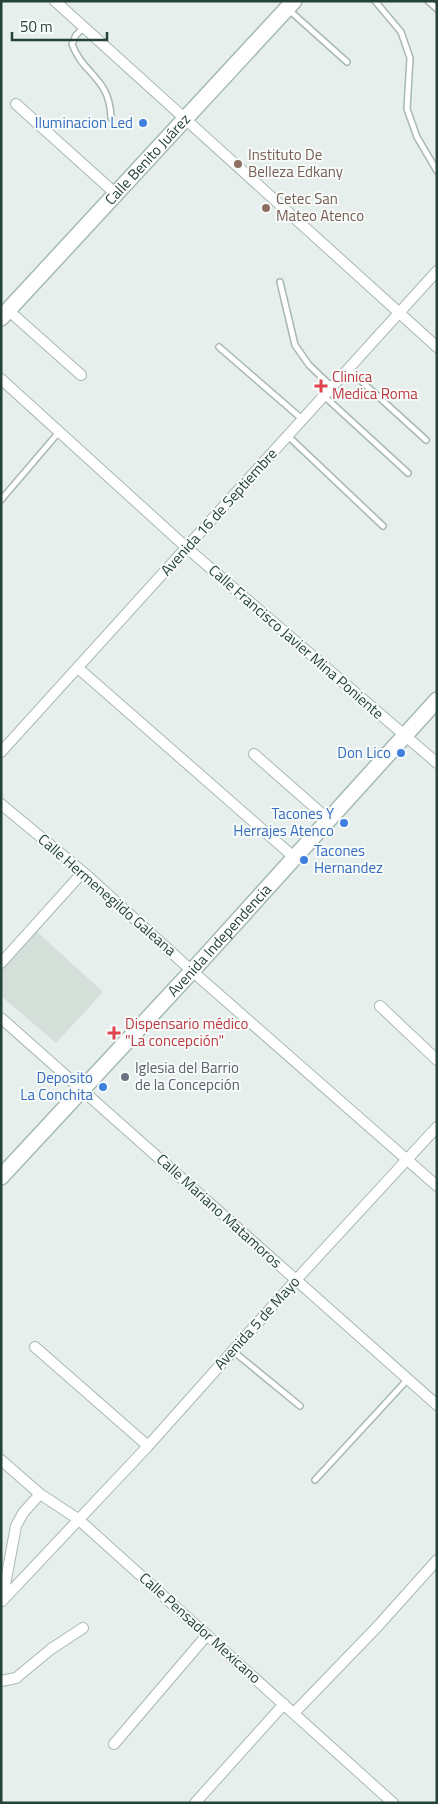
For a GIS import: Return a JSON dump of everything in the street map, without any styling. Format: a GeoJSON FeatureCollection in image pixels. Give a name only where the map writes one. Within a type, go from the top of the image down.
{"type":"FeatureCollection","features":[{"type":"Feature","properties":{"kind":"main road","name":"Calle Benito Juárez"},"geometry":{"type":"LineString","coordinates":[[5,314],[291,5]]}},
{"type":"Feature","properties":{"kind":"main road","name":"Avenida Independencia"},"geometry":{"type":"LineString","coordinates":[[1,1177],[192,971],[437,700]]}},
{"type":"Feature","properties":{"kind":"street"},"geometry":{"type":"LineString","coordinates":[[55,1],[184,120],[437,347]]}},
{"type":"Feature","properties":{"kind":"street"},"geometry":{"type":"LineString","coordinates":[[16,104],[116,194]]}},
{"type":"Feature","properties":{"kind":"street","name":"Avenida 16 de Septiembre"},"geometry":{"type":"LineString","coordinates":[[1,752],[437,271]]}},
{"type":"Feature","properties":{"kind":"street"},"geometry":{"type":"LineString","coordinates":[[5,314],[81,375]]}},
{"type":"Feature","properties":{"kind":"street","name":"Calle Francisco Javier Mina Poniente"},"geometry":{"type":"LineString","coordinates":[[1,379],[187,548],[437,763]]}},
{"type":"Feature","properties":{"kind":"street"},"geometry":{"type":"LineString","coordinates":[[78,668],[295,858]]}},
{"type":"Feature","properties":{"kind":"street"},"geometry":{"type":"LineString","coordinates":[[254,754],[329,820]]}},
{"type":"Feature","properties":{"kind":"street","name":"Calle Hermenegildo Galeana"},"geometry":{"type":"LineString","coordinates":[[1,804],[83,872],[192,971],[437,1186]]}},
{"type":"Feature","properties":{"kind":"street"},"geometry":{"type":"LineString","coordinates":[[1,962],[83,872]]}},
{"type":"Feature","properties":{"kind":"street"},"geometry":{"type":"LineString","coordinates":[[380,1006],[437,1060]]}},
{"type":"Feature","properties":{"kind":"street","name":"Calle Mariano Matamoros"},"geometry":{"type":"LineString","coordinates":[[1,1018],[437,1405]]}},
{"type":"Feature","properties":{"kind":"street","name":"Avenida 5 de Mayo"},"geometry":{"type":"LineString","coordinates":[[2,1602],[148,1446],[296,1280],[437,1127]]}},
{"type":"Feature","properties":{"kind":"street"},"geometry":{"type":"LineString","coordinates":[[35,1347],[148,1446]]}},
{"type":"Feature","properties":{"kind":"street","name":"Calle Pensador Mexicano"},"geometry":{"type":"LineString","coordinates":[[1,1460],[40,1494],[78,1519],[389,1801]]}},
{"type":"Feature","properties":{"kind":"street"},"geometry":{"type":"LineString","coordinates":[[2,1602],[16,1526],[22,1513],[40,1494]]}},
{"type":"Feature","properties":{"kind":"street"},"geometry":{"type":"LineString","coordinates":[[294,1713],[378,1626],[437,1560]]}},
{"type":"Feature","properties":{"kind":"street"},"geometry":{"type":"LineString","coordinates":[[1,1681],[16,1678],[51,1649],[83,1628]]}},
{"type":"Feature","properties":{"kind":"street"},"geometry":{"type":"LineString","coordinates":[[114,1744],[207,1635]]}},
{"type":"Feature","properties":{"kind":"street"},"geometry":{"type":"LineString","coordinates":[[195,1803],[284,1704]]}},
{"type":"Feature","properties":{"kind":"lane"},"geometry":{"type":"LineString","coordinates":[[375,1],[401,32],[410,58],[407,108],[418,137],[437,171]]}},
{"type":"Feature","properties":{"kind":"lane"},"geometry":{"type":"LineString","coordinates":[[428,1],[437,9]]}},
{"type":"Feature","properties":{"kind":"lane"},"geometry":{"type":"LineString","coordinates":[[291,5],[347,62]]}},
{"type":"Feature","properties":{"kind":"lane"},"geometry":{"type":"LineString","coordinates":[[84,27],[76,35],[72,44],[80,58],[107,92],[111,118]]}},
{"type":"Feature","properties":{"kind":"lane"},"geometry":{"type":"LineString","coordinates":[[280,282],[295,346],[309,365],[332,387]]}},
{"type":"Feature","properties":{"kind":"lane"},"geometry":{"type":"LineString","coordinates":[[219,347],[302,420]]}},
{"type":"Feature","properties":{"kind":"lane"},"geometry":{"type":"LineString","coordinates":[[348,369],[426,440]]}},
{"type":"Feature","properties":{"kind":"lane"},"geometry":{"type":"LineString","coordinates":[[324,396],[408,473]]}},
{"type":"Feature","properties":{"kind":"lane"},"geometry":{"type":"LineString","coordinates":[[1,500],[59,432]]}},
{"type":"Feature","properties":{"kind":"lane"},"geometry":{"type":"LineString","coordinates":[[288,436],[383,526]]}},
{"type":"Feature","properties":{"kind":"lane"},"geometry":{"type":"LineString","coordinates":[[233,1350],[300,1406]]}},
{"type":"Feature","properties":{"kind":"lane"},"geometry":{"type":"LineString","coordinates":[[315,1480],[408,1379]]}},
{"type":"Feature","properties":{"kind":"shaded area"},"geometry":{"type":"Polygon","coordinates":[[[34,929],[103,992],[56,1043],[1,996],[1,965],[34,929]]]}},
{"type":"Feature","properties":{"kind":"place","name":"Iluminacion Led"},"geometry":{"type":"Point","coordinates":[143,123]}},
{"type":"Feature","properties":{"kind":"place","name":"Instituto De Belleza Edkany"},"geometry":{"type":"Point","coordinates":[238,164]}},
{"type":"Feature","properties":{"kind":"place","name":"Cetec San Mateo Atenco"},"geometry":{"type":"Point","coordinates":[266,208]}},
{"type":"Feature","properties":{"kind":"place","name":"Clinica Medica Roma"},"geometry":{"type":"Point","coordinates":[321,386]}},
{"type":"Feature","properties":{"kind":"place","name":"Don Lico"},"geometry":{"type":"Point","coordinates":[401,753]}},
{"type":"Feature","properties":{"kind":"place","name":"Tacones Y Herrajes Atenco"},"geometry":{"type":"Point","coordinates":[344,823]}},
{"type":"Feature","properties":{"kind":"place","name":"Tacones Hernandez"},"geometry":{"type":"Point","coordinates":[304,860]}},
{"type":"Feature","properties":{"kind":"place","name":"Dispensario médico \"La concepción\""},"geometry":{"type":"Point","coordinates":[114,1033]}},
{"type":"Feature","properties":{"kind":"place","name":"Iglesia del Barrio de la Concepción"},"geometry":{"type":"Point","coordinates":[125,1077]}},
{"type":"Feature","properties":{"kind":"place","name":"Deposito La Conchita"},"geometry":{"type":"Point","coordinates":[103,1087]}}]}
